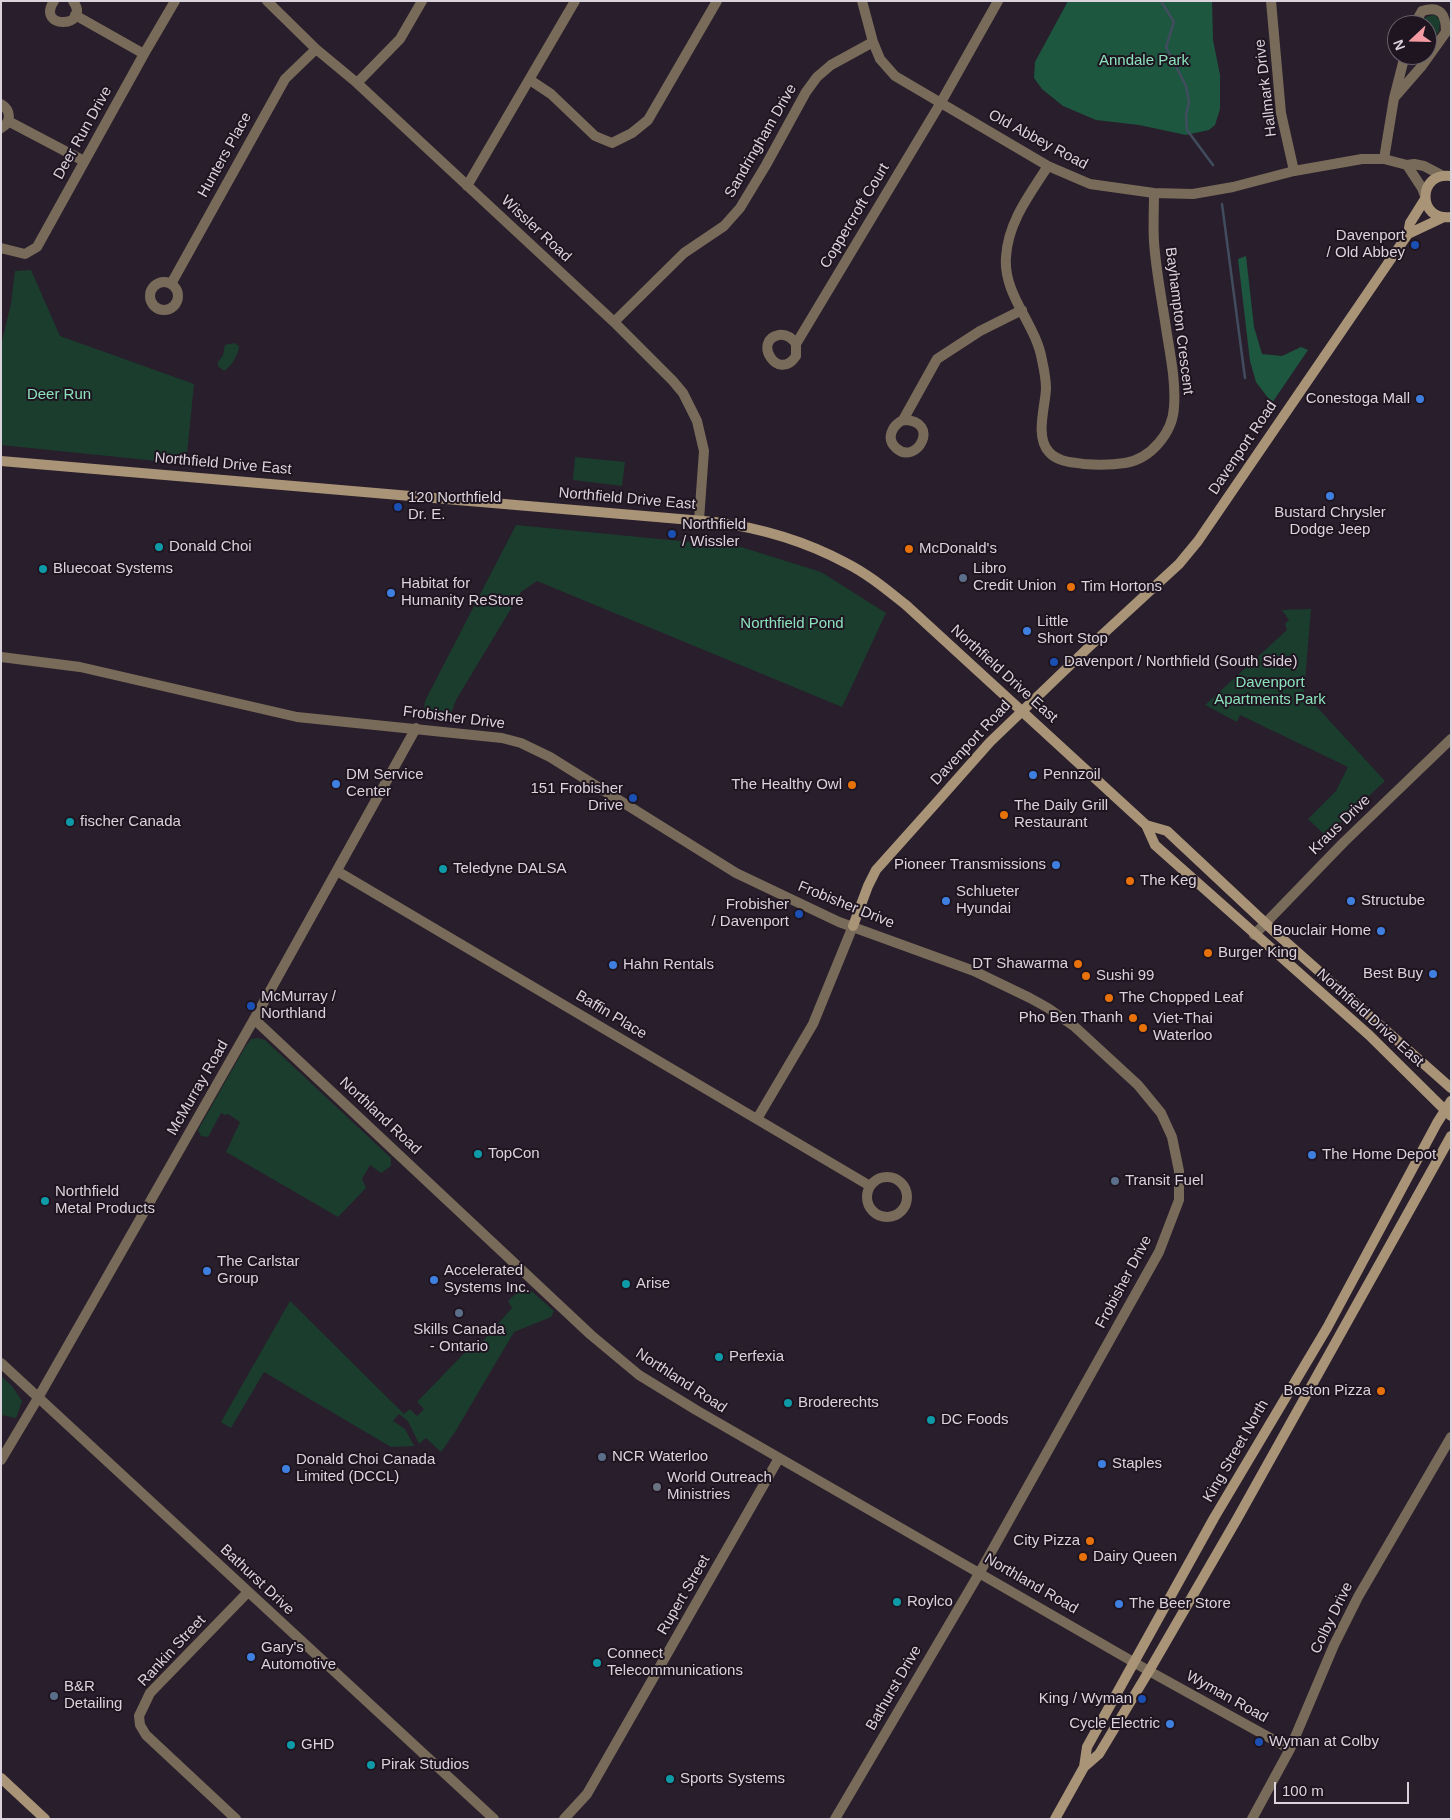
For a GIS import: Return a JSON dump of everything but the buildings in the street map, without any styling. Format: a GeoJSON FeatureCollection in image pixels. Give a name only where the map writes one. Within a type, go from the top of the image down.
{"type":"FeatureCollection","features":[{"type":"Feature","properties":{"kind":"main road","name":"Davenport Road"},"geometry":{"type":"LineString","coordinates":[[853,926],[868,886],[882,862],[990,742],[1180,564],[1198,542],[1408,234],[1410,223],[1425,197],[1430,183],[1448,175]]}},
{"type":"Feature","properties":{"kind":"main road"},"geometry":{"type":"LineString","coordinates":[[1425,197],[1426,204],[1433,213],[1447,217]]}},
{"type":"Feature","properties":{"kind":"main road"},"geometry":{"type":"LineString","coordinates":[[1408,234],[1447,217]]}},
{"type":"Feature","properties":{"kind":"main road","name":"Northfield Drive East"},"geometry":{"type":"LineString","coordinates":[[1,461],[699,520],[742,526],[803,543],[847,563],[906,604],[1021,712],[1146,825],[1155,845],[1254,935],[1369,1035],[1449,1109]]}},
{"type":"Feature","properties":{"kind":"main road","name":"Northfield Drive East"},"geometry":{"type":"LineString","coordinates":[[1146,825],[1167,831],[1265,923],[1451,1088]]}},
{"type":"Feature","properties":{"kind":"main road","name":"King Street North"},"geometry":{"type":"LineString","coordinates":[[1084,1767],[1087,1747],[1134,1662],[1214,1518],[1332,1320],[1437,1123],[1449,1109]]}},
{"type":"Feature","properties":{"kind":"main road","name":"King Street North"},"geometry":{"type":"LineString","coordinates":[[1055,1819],[1084,1767],[1099,1754],[1149,1671],[1237,1519],[1451,1136]]}},
{"type":"Feature","properties":{"kind":"main road"},"geometry":{"type":"LineString","coordinates":[[1,1778],[45,1819]]}},
{"type":"Feature","properties":{"kind":"street"},"geometry":{"type":"LineString","coordinates":[[54,1],[50,10],[53,18],[61,23],[70,22],[75,15],[76,6],[73,1]]}},
{"type":"Feature","properties":{"kind":"street","name":"Deer Run Drive"},"geometry":{"type":"LineString","coordinates":[[1,248],[25,254],[37,247],[175,1]]}},
{"type":"Feature","properties":{"kind":"street","name":"Wissler Road"},"geometry":{"type":"LineString","coordinates":[[267,1],[316,49],[357,83],[614,322],[673,381],[691,406],[697,421],[704,451],[699,520]]}},
{"type":"Feature","properties":{"kind":"street"},"geometry":{"type":"LineString","coordinates":[[357,83],[400,38],[422,1]]}},
{"type":"Feature","properties":{"kind":"street"},"geometry":{"type":"LineString","coordinates":[[467,186],[575,1]]}},
{"type":"Feature","properties":{"kind":"street"},"geometry":{"type":"LineString","coordinates":[[530,80],[551,94],[595,136],[612,143],[648,120],[717,1]]}},
{"type":"Feature","properties":{"kind":"street","name":"Old Abbey Road"},"geometry":{"type":"LineString","coordinates":[[862,1],[873,42],[880,59],[895,76],[1048,166],[1090,184],[1154,193],[1193,194],[1294,171],[1362,159],[1384,159],[1407,165],[1414,164],[1448,175]]}},
{"type":"Feature","properties":{"kind":"street","name":"Coppercroft Court"},"geometry":{"type":"LineString","coordinates":[[796,344],[940,104],[998,1]]}},
{"type":"Feature","properties":{"kind":"street","name":"Hallmark Drive"},"geometry":{"type":"LineString","coordinates":[[1271,1],[1282,113],[1294,171]]}},
{"type":"Feature","properties":{"kind":"street"},"geometry":{"type":"LineString","coordinates":[[1420,15],[1422,11],[1431,8],[1439,10],[1444,17],[1446,32],[1437,45]]}},
{"type":"Feature","properties":{"kind":"street"},"geometry":{"type":"LineString","coordinates":[[75,15],[144,54]]}},
{"type":"Feature","properties":{"kind":"street","name":"Sandringham Drive"},"geometry":{"type":"LineString","coordinates":[[614,322],[684,253],[724,226],[740,208],[806,92],[817,77],[831,65],[873,42]]}},
{"type":"Feature","properties":{"kind":"street","name":"Hunters Place"},"geometry":{"type":"LineString","coordinates":[[171,284],[284,80],[316,49]]}},
{"type":"Feature","properties":{"kind":"street"},"geometry":{"type":"LineString","coordinates":[[1384,159],[1394,98],[1402,65]]}},
{"type":"Feature","properties":{"kind":"street"},"geometry":{"type":"LineString","coordinates":[[1394,98],[1422,65]]}},
{"type":"Feature","properties":{"kind":"street"},"geometry":{"type":"LineString","coordinates":[[1,104],[9,112],[5,124],[84,162]]}},
{"type":"Feature","properties":{"kind":"street"},"geometry":{"type":"LineString","coordinates":[[1407,165],[1419,182],[1425,197]]}},
{"type":"Feature","properties":{"kind":"street","name":"Bayhampton Crescent"},"geometry":{"type":"LineString","coordinates":[[1048,166],[1016,218],[1008,239],[1005,259],[1009,282],[1036,338],[1042,357],[1046,387],[1042,429],[1043,441],[1048,451],[1056,459],[1067,462],[1091,464],[1127,463],[1147,454],[1164,438],[1170,424],[1174,408],[1173,377],[1154,242],[1154,193]]}},
{"type":"Feature","properties":{"kind":"street"},"geometry":{"type":"LineString","coordinates":[[903,420],[937,359],[980,331],[1022,310]]}},
{"type":"Feature","properties":{"kind":"street","name":"Frobisher Drive"},"geometry":{"type":"LineString","coordinates":[[1,657],[80,666],[297,717],[416,728],[502,738],[521,743],[550,757],[736,873],[839,922],[974,971],[1036,1001],[1075,1027],[1138,1085],[1161,1113],[1172,1137],[1179,1171],[1179,1200],[1159,1252],[980,1572]]}},
{"type":"Feature","properties":{"kind":"street","name":"McMurray Road"},"geometry":{"type":"LineString","coordinates":[[1,1460],[254,1019],[416,728]]}},
{"type":"Feature","properties":{"kind":"street","name":"Kraus Drive"},"geometry":{"type":"LineString","coordinates":[[1254,935],[1357,828],[1451,739]]}},
{"type":"Feature","properties":{"kind":"street","name":"Baffin Place"},"geometry":{"type":"LineString","coordinates":[[337,871],[870,1186]]}},
{"type":"Feature","properties":{"kind":"street","name":"Davenport Road"},"geometry":{"type":"LineString","coordinates":[[757,1119],[813,1024],[853,926]]}},
{"type":"Feature","properties":{"kind":"street","name":"Northland Road"},"geometry":{"type":"LineString","coordinates":[[254,1019],[591,1335],[639,1375],[779,1458],[1149,1671]]}},
{"type":"Feature","properties":{"kind":"street"},"geometry":{"type":"LineString","coordinates":[[882,1177],[897,1180],[903,1185],[907,1196],[904,1209],[895,1216],[888,1218],[880,1217],[874,1213],[868,1206],[866,1198],[870,1186],[882,1177]]}},
{"type":"Feature","properties":{"kind":"street","name":"Bathurst Drive"},"geometry":{"type":"LineString","coordinates":[[1,1363],[494,1819]]}},
{"type":"Feature","properties":{"kind":"street","name":"Colby Drive"},"geometry":{"type":"LineString","coordinates":[[1252,1819],[1290,1749],[1334,1645],[1358,1597],[1451,1437]]}},
{"type":"Feature","properties":{"kind":"street","name":"Rupert Street"},"geometry":{"type":"LineString","coordinates":[[564,1819],[587,1794],[779,1458]]}},
{"type":"Feature","properties":{"kind":"street","name":"Bathurst Drive"},"geometry":{"type":"LineString","coordinates":[[835,1819],[980,1572]]}},
{"type":"Feature","properties":{"kind":"street","name":"Rankin Street"},"geometry":{"type":"LineString","coordinates":[[236,1819],[146,1735],[140,1725],[139,1716],[150,1693],[248,1592]]}},
{"type":"Feature","properties":{"kind":"street","name":"Wyman Road"},"geometry":{"type":"LineString","coordinates":[[1149,1671],[1290,1749]]}},
{"type":"Feature","properties":{"kind":"green space","name":"Anndale Park"},"geometry":{"type":"Polygon","coordinates":[[[1068,1],[1212,1],[1213,40],[1220,75],[1220,109],[1215,125],[1209,130],[1186,135],[1139,125],[1096,120],[1063,106],[1042,89],[1034,78],[1035,62],[1068,1]]]}},
{"type":"Feature","properties":{"kind":"green space"},"geometry":{"type":"Polygon","coordinates":[[[1437,17],[1440,21],[1437,34],[1437,17]]]}},
{"type":"Feature","properties":{"kind":"green space"},"geometry":{"type":"Polygon","coordinates":[[[1246,256],[1254,327],[1262,354],[1282,356],[1301,347],[1308,350],[1272,403],[1256,382],[1250,361],[1238,259],[1246,256]]]}},
{"type":"Feature","properties":{"kind":"green space","name":"Deer Run"},"geometry":{"type":"Polygon","coordinates":[[[31,270],[60,336],[194,384],[186,464],[1,445],[1,345],[11,304],[15,271],[31,270]]]}},
{"type":"Feature","properties":{"kind":"green space"},"geometry":{"type":"Polygon","coordinates":[[[234,343],[239,346],[238,353],[224,371],[218,366],[218,362],[223,355],[225,345],[234,343]]]}},
{"type":"Feature","properties":{"kind":"green space"},"geometry":{"type":"Polygon","coordinates":[[[575,457],[625,462],[622,486],[573,480],[575,457]]]}},
{"type":"Feature","properties":{"kind":"green space","name":"Northfield Pond"},"geometry":{"type":"Polygon","coordinates":[[[516,525],[741,547],[821,572],[886,613],[842,707],[537,581],[521,592],[456,700],[448,721],[423,718],[425,701],[516,525]]]}},
{"type":"Feature","properties":{"kind":"green space","name":"Davenport Apartments Park"},"geometry":{"type":"Polygon","coordinates":[[[1311,609],[1304,693],[1385,781],[1326,836],[1308,819],[1336,791],[1348,767],[1240,715],[1237,722],[1205,705],[1287,630],[1285,624],[1289,620],[1282,610],[1311,609]]]}},
{"type":"Feature","properties":{"kind":"green space"},"geometry":{"type":"Polygon","coordinates":[[[251,1039],[265,1040],[391,1158],[391,1166],[381,1173],[370,1165],[362,1179],[366,1188],[338,1217],[226,1152],[240,1122],[228,1114],[221,1113],[208,1137],[201,1136],[198,1130],[245,1047],[251,1039]]]}},
{"type":"Feature","properties":{"kind":"green space"},"geometry":{"type":"Polygon","coordinates":[[[522,1288],[528,1288],[554,1311],[551,1317],[514,1332],[455,1432],[441,1452],[426,1438],[419,1444],[408,1421],[399,1414],[393,1421],[405,1429],[414,1446],[391,1447],[264,1372],[231,1428],[221,1422],[290,1301],[404,1414],[410,1409],[417,1416],[424,1409],[417,1402],[477,1340],[483,1341],[512,1308],[508,1301],[522,1288]]]}},
{"type":"Feature","properties":{"kind":"green space"},"geometry":{"type":"Polygon","coordinates":[[[1,1376],[12,1386],[22,1401],[16,1418],[1,1415],[1,1376]]]}},
{"type":"Feature","properties":{"kind":"waterway"},"geometry":{"type":"LineString","coordinates":[[1161,1],[1174,22],[1166,47],[1186,86],[1189,102],[1186,115],[1187,130],[1213,165]]}},
{"type":"Feature","properties":{"kind":"waterway"},"geometry":{"type":"LineString","coordinates":[[1222,204],[1245,378]]}},
{"type":"Feature","properties":{"kind":"place","name":"Davenport / Old Abbey"},"geometry":{"type":"Point","coordinates":[1415,245]}},
{"type":"Feature","properties":{"kind":"place","name":"Conestoga Mall"},"geometry":{"type":"Point","coordinates":[1420,399]}},
{"type":"Feature","properties":{"kind":"place","name":"Bustard Chrysler Dodge Jeep"},"geometry":{"type":"Point","coordinates":[1330,496]}},
{"type":"Feature","properties":{"kind":"place","name":"120 Northfield Dr. E."},"geometry":{"type":"Point","coordinates":[398,507]}},
{"type":"Feature","properties":{"kind":"place","name":"Northfield / Wissler"},"geometry":{"type":"Point","coordinates":[672,534]}},
{"type":"Feature","properties":{"kind":"place","name":"Donald Choi"},"geometry":{"type":"Point","coordinates":[159,547]}},
{"type":"Feature","properties":{"kind":"place","name":"McDonald's"},"geometry":{"type":"Point","coordinates":[909,549]}},
{"type":"Feature","properties":{"kind":"place","name":"Bluecoat Systems"},"geometry":{"type":"Point","coordinates":[43,569]}},
{"type":"Feature","properties":{"kind":"place","name":"Libro Credit Union"},"geometry":{"type":"Point","coordinates":[963,578]}},
{"type":"Feature","properties":{"kind":"place","name":"Tim Hortons"},"geometry":{"type":"Point","coordinates":[1071,587]}},
{"type":"Feature","properties":{"kind":"place","name":"Habitat for Humanity ReStore"},"geometry":{"type":"Point","coordinates":[391,593]}},
{"type":"Feature","properties":{"kind":"place","name":"Little Short Stop"},"geometry":{"type":"Point","coordinates":[1027,631]}},
{"type":"Feature","properties":{"kind":"place","name":"Davenport / Northfield (South Side)"},"geometry":{"type":"Point","coordinates":[1054,662]}},
{"type":"Feature","properties":{"kind":"place","name":"Pennzoil"},"geometry":{"type":"Point","coordinates":[1033,775]}},
{"type":"Feature","properties":{"kind":"place","name":"DM Service Center"},"geometry":{"type":"Point","coordinates":[336,784]}},
{"type":"Feature","properties":{"kind":"place","name":"The Healthy Owl"},"geometry":{"type":"Point","coordinates":[852,785]}},
{"type":"Feature","properties":{"kind":"place","name":"151 Frobisher Drive"},"geometry":{"type":"Point","coordinates":[633,798]}},
{"type":"Feature","properties":{"kind":"place","name":"The Daily Grill Restaurant"},"geometry":{"type":"Point","coordinates":[1004,815]}},
{"type":"Feature","properties":{"kind":"place","name":"fischer Canada"},"geometry":{"type":"Point","coordinates":[70,822]}},
{"type":"Feature","properties":{"kind":"place","name":"Pioneer Transmissions"},"geometry":{"type":"Point","coordinates":[1056,865]}},
{"type":"Feature","properties":{"kind":"place","name":"Teledyne DALSA"},"geometry":{"type":"Point","coordinates":[443,869]}},
{"type":"Feature","properties":{"kind":"place","name":"The Keg"},"geometry":{"type":"Point","coordinates":[1130,881]}},
{"type":"Feature","properties":{"kind":"place","name":"Schlueter Hyundai"},"geometry":{"type":"Point","coordinates":[946,901]}},
{"type":"Feature","properties":{"kind":"place","name":"Structube"},"geometry":{"type":"Point","coordinates":[1351,901]}},
{"type":"Feature","properties":{"kind":"place","name":"Frobisher / Davenport"},"geometry":{"type":"Point","coordinates":[799,914]}},
{"type":"Feature","properties":{"kind":"place","name":"Bouclair Home"},"geometry":{"type":"Point","coordinates":[1381,931]}},
{"type":"Feature","properties":{"kind":"place","name":"Burger King"},"geometry":{"type":"Point","coordinates":[1208,953]}},
{"type":"Feature","properties":{"kind":"place","name":"DT Shawarma"},"geometry":{"type":"Point","coordinates":[1078,964]}},
{"type":"Feature","properties":{"kind":"place","name":"Hahn Rentals"},"geometry":{"type":"Point","coordinates":[613,965]}},
{"type":"Feature","properties":{"kind":"place","name":"Best Buy"},"geometry":{"type":"Point","coordinates":[1433,974]}},
{"type":"Feature","properties":{"kind":"place","name":"Sushi 99"},"geometry":{"type":"Point","coordinates":[1086,976]}},
{"type":"Feature","properties":{"kind":"place","name":"The Chopped Leaf"},"geometry":{"type":"Point","coordinates":[1109,998]}},
{"type":"Feature","properties":{"kind":"place","name":"McMurray / Northland"},"geometry":{"type":"Point","coordinates":[251,1006]}},
{"type":"Feature","properties":{"kind":"place","name":"Pho Ben Thanh"},"geometry":{"type":"Point","coordinates":[1133,1018]}},
{"type":"Feature","properties":{"kind":"place","name":"Viet-Thai Waterloo"},"geometry":{"type":"Point","coordinates":[1143,1028]}},
{"type":"Feature","properties":{"kind":"place","name":"TopCon"},"geometry":{"type":"Point","coordinates":[478,1154]}},
{"type":"Feature","properties":{"kind":"place","name":"The Home Depot"},"geometry":{"type":"Point","coordinates":[1312,1155]}},
{"type":"Feature","properties":{"kind":"place","name":"Transit Fuel"},"geometry":{"type":"Point","coordinates":[1115,1181]}},
{"type":"Feature","properties":{"kind":"place","name":"Northfield Metal Products"},"geometry":{"type":"Point","coordinates":[45,1201]}},
{"type":"Feature","properties":{"kind":"place","name":"The Carlstar Group"},"geometry":{"type":"Point","coordinates":[207,1271]}},
{"type":"Feature","properties":{"kind":"place","name":"Accelerated Systems Inc."},"geometry":{"type":"Point","coordinates":[434,1280]}},
{"type":"Feature","properties":{"kind":"place","name":"Arise"},"geometry":{"type":"Point","coordinates":[626,1284]}},
{"type":"Feature","properties":{"kind":"place","name":"Skills Canada - Ontario"},"geometry":{"type":"Point","coordinates":[459,1313]}},
{"type":"Feature","properties":{"kind":"place","name":"Perfexia"},"geometry":{"type":"Point","coordinates":[719,1357]}},
{"type":"Feature","properties":{"kind":"place","name":"Boston Pizza"},"geometry":{"type":"Point","coordinates":[1381,1391]}},
{"type":"Feature","properties":{"kind":"place","name":"Broderechts"},"geometry":{"type":"Point","coordinates":[788,1403]}},
{"type":"Feature","properties":{"kind":"place","name":"DC Foods"},"geometry":{"type":"Point","coordinates":[931,1420]}},
{"type":"Feature","properties":{"kind":"place","name":"NCR Waterloo"},"geometry":{"type":"Point","coordinates":[602,1457]}},
{"type":"Feature","properties":{"kind":"place","name":"Staples"},"geometry":{"type":"Point","coordinates":[1102,1464]}},
{"type":"Feature","properties":{"kind":"place","name":"Donald Choi Canada Limited (DCCL)"},"geometry":{"type":"Point","coordinates":[286,1469]}},
{"type":"Feature","properties":{"kind":"place","name":"World Outreach Ministries"},"geometry":{"type":"Point","coordinates":[657,1487]}},
{"type":"Feature","properties":{"kind":"place","name":"City Pizza"},"geometry":{"type":"Point","coordinates":[1090,1541]}},
{"type":"Feature","properties":{"kind":"place","name":"Dairy Queen"},"geometry":{"type":"Point","coordinates":[1083,1557]}},
{"type":"Feature","properties":{"kind":"place","name":"Roylco"},"geometry":{"type":"Point","coordinates":[897,1602]}},
{"type":"Feature","properties":{"kind":"place","name":"The Beer Store"},"geometry":{"type":"Point","coordinates":[1119,1604]}},
{"type":"Feature","properties":{"kind":"place","name":"Gary's Automotive"},"geometry":{"type":"Point","coordinates":[251,1657]}},
{"type":"Feature","properties":{"kind":"place","name":"Connect Telecommunications"},"geometry":{"type":"Point","coordinates":[597,1663]}},
{"type":"Feature","properties":{"kind":"place","name":"B&R Detailing"},"geometry":{"type":"Point","coordinates":[54,1696]}},
{"type":"Feature","properties":{"kind":"place","name":"King / Wyman"},"geometry":{"type":"Point","coordinates":[1142,1699]}},
{"type":"Feature","properties":{"kind":"place","name":"Cycle Electric"},"geometry":{"type":"Point","coordinates":[1170,1724]}},
{"type":"Feature","properties":{"kind":"place","name":"Wyman at Colby"},"geometry":{"type":"Point","coordinates":[1259,1742]}},
{"type":"Feature","properties":{"kind":"place","name":"GHD"},"geometry":{"type":"Point","coordinates":[291,1745]}},
{"type":"Feature","properties":{"kind":"place","name":"Pirak Studios"},"geometry":{"type":"Point","coordinates":[371,1765]}},
{"type":"Feature","properties":{"kind":"place","name":"Sports Systems"},"geometry":{"type":"Point","coordinates":[670,1779]}}]}
